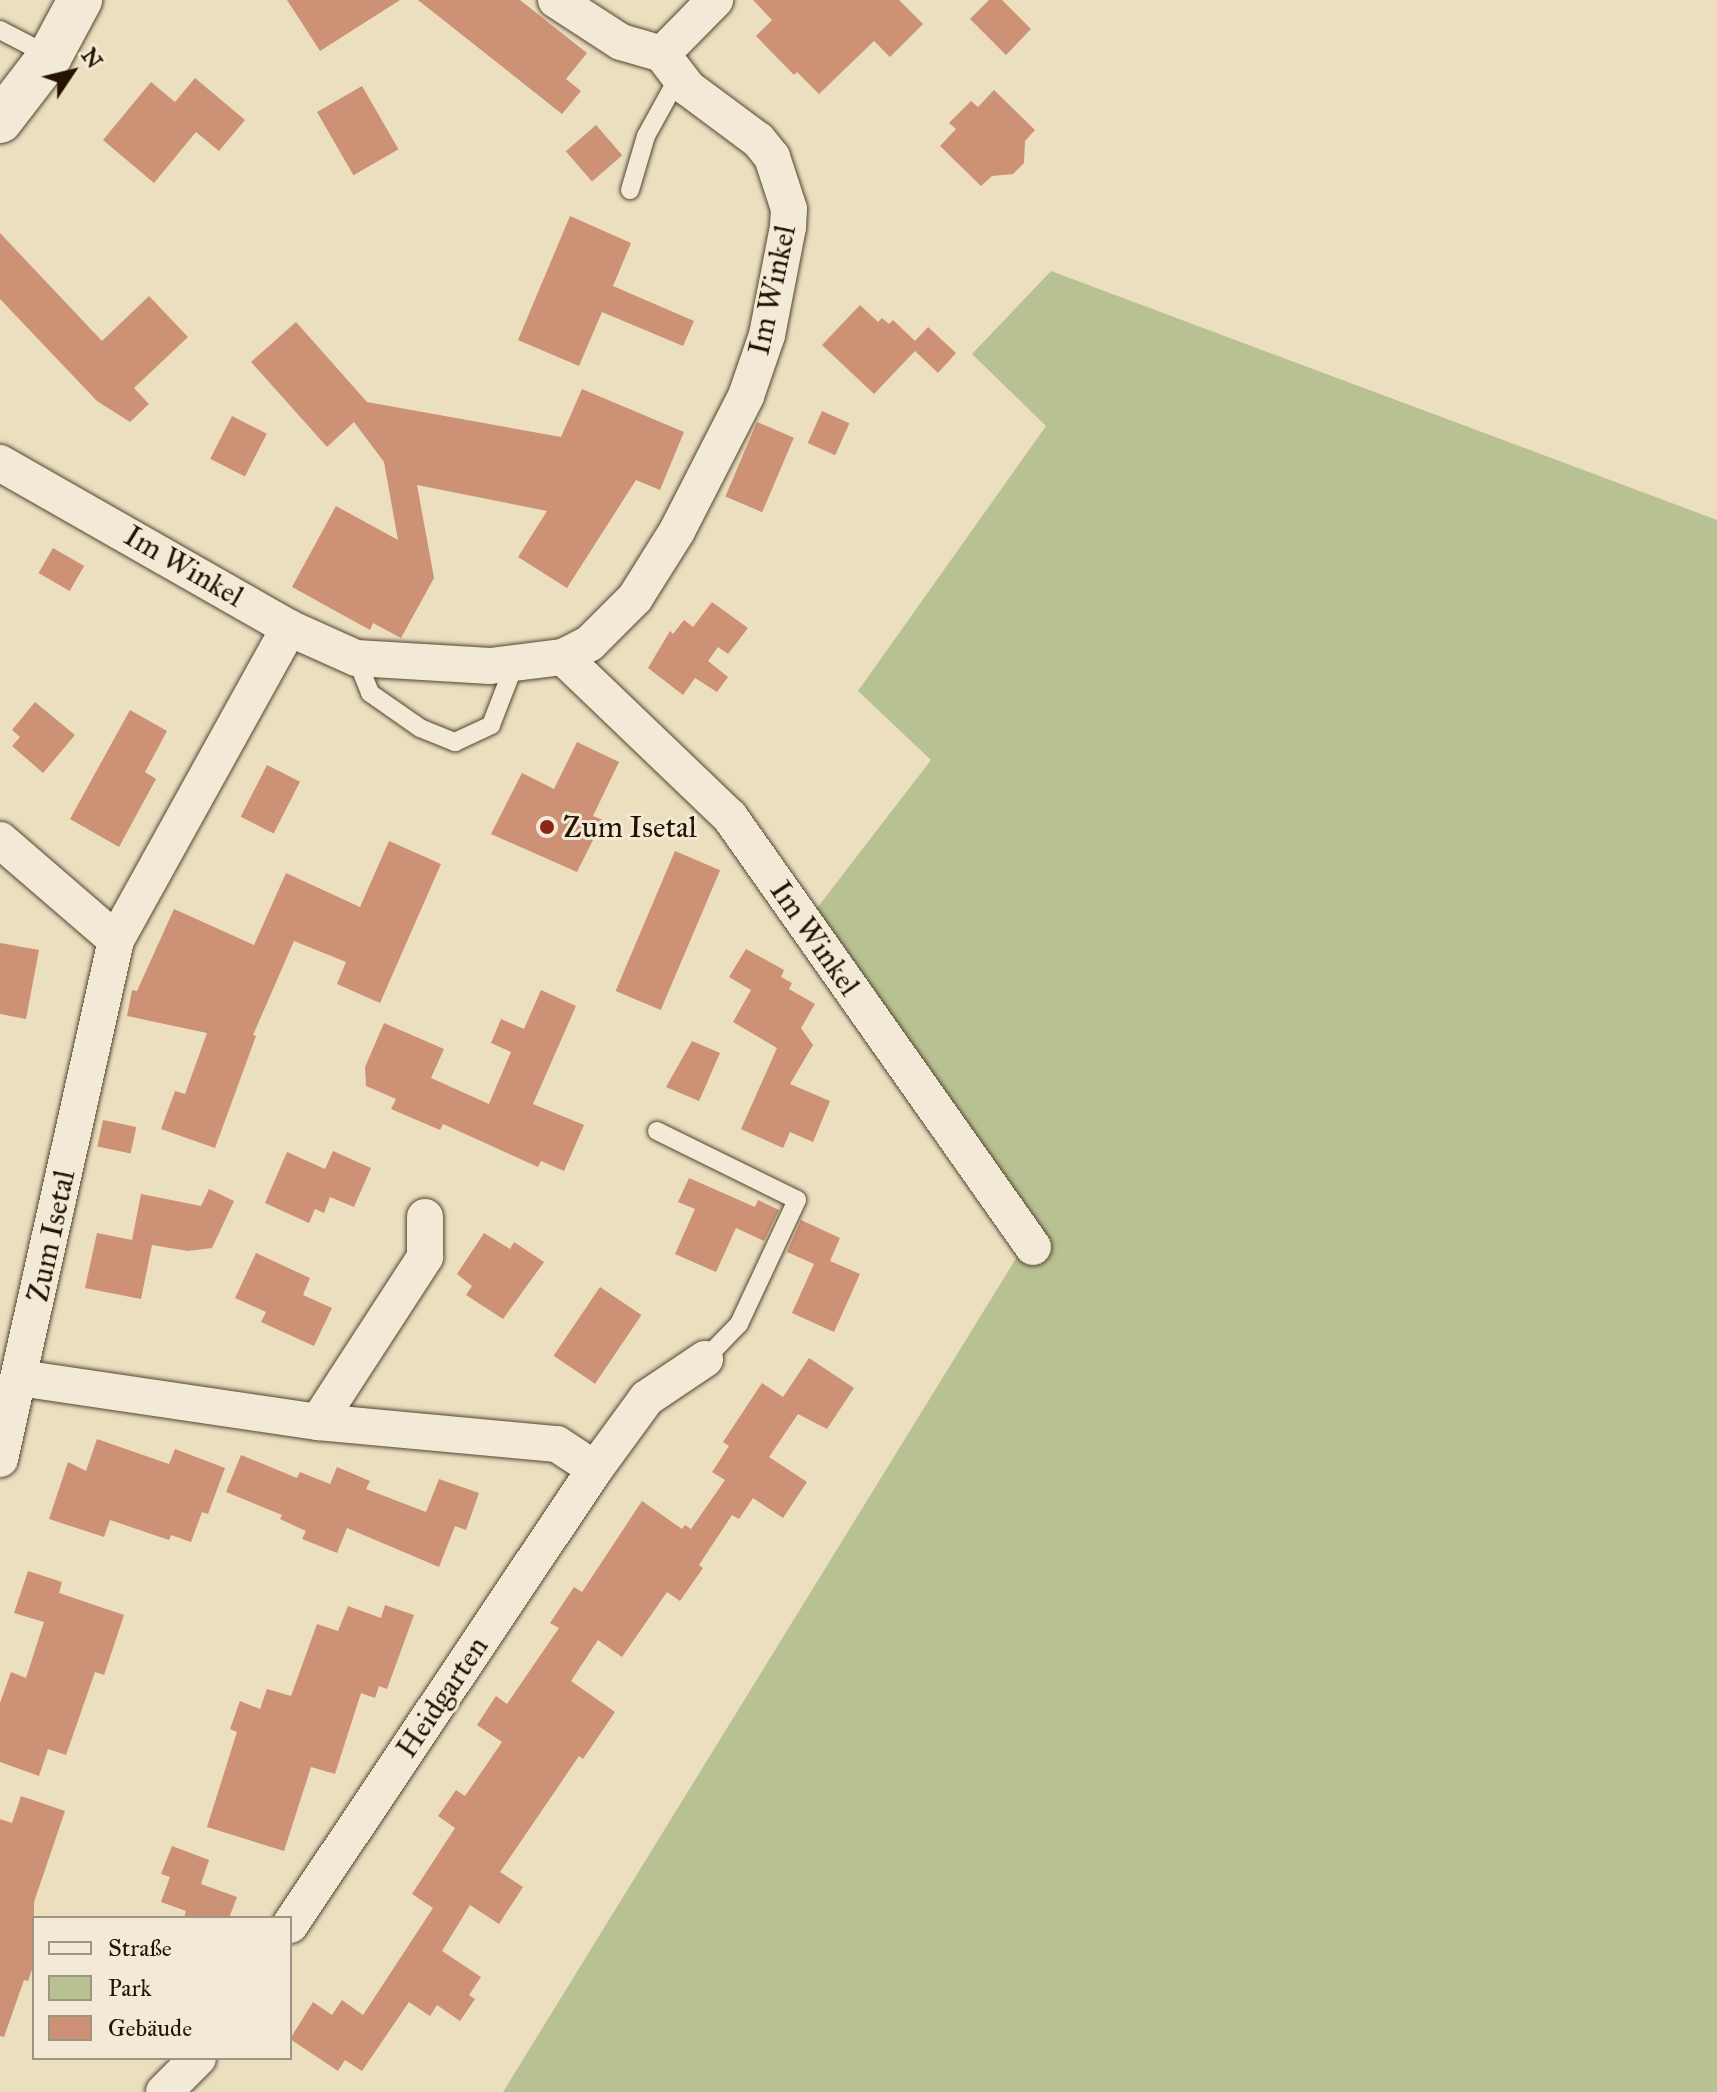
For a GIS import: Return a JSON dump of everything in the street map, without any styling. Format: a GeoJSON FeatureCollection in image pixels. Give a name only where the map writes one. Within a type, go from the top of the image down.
{"type":"FeatureCollection","features":[{"type":"Feature","properties":{"kind":"street"},"geometry":{"type":"LineString","coordinates":[[0,121],[50,56],[80,0]]}},
{"type":"Feature","properties":{"kind":"street"},"geometry":{"type":"LineString","coordinates":[[556,0],[621,42],[670,66],[715,0]]}},
{"type":"Feature","properties":{"kind":"street","name":"Im Winkel"},"geometry":{"type":"LineString","coordinates":[[0,463],[289,628],[356,658],[419,664],[515,663],[563,657],[590,643],[635,598],[677,531],[746,396],[767,335],[780,281],[789,209],[772,157],[758,140],[670,66]]}},
{"type":"Feature","properties":{"kind":"street","name":"Zum Isetal"},"geometry":{"type":"LineString","coordinates":[[0,1459],[116,940],[289,628]]}},
{"type":"Feature","properties":{"kind":"street","name":"Im Winkel"},"geometry":{"type":"LineString","coordinates":[[563,657],[730,817],[1033,1247]]}},
{"type":"Feature","properties":{"kind":"street"},"geometry":{"type":"LineString","coordinates":[[0,840],[116,940]]}},
{"type":"Feature","properties":{"kind":"street"},"geometry":{"type":"LineString","coordinates":[[318,1422],[425,1257],[425,1217]]}},
{"type":"Feature","properties":{"kind":"street","name":"Heidgarten"},"geometry":{"type":"LineString","coordinates":[[292,1922],[595,1469],[647,1398],[705,1359]]}},
{"type":"Feature","properties":{"kind":"street"},"geometry":{"type":"LineString","coordinates":[[20,1378],[318,1422],[557,1444],[595,1469]]}},
{"type":"Feature","properties":{"kind":"street"},"geometry":{"type":"LineString","coordinates":[[164,2092],[196,2060]]}},
{"type":"Feature","properties":{"kind":"lane"},"geometry":{"type":"LineString","coordinates":[[0,30],[50,56]]}},
{"type":"Feature","properties":{"kind":"lane"},"geometry":{"type":"LineString","coordinates":[[630,190],[670,66]]}},
{"type":"Feature","properties":{"kind":"lane"},"geometry":{"type":"LineString","coordinates":[[356,658],[370,693],[420,728],[455,742],[491,725],[515,663]]}},
{"type":"Feature","properties":{"kind":"lane"},"geometry":{"type":"LineString","coordinates":[[657,1131],[797,1200],[739,1324],[705,1359]]}},
{"type":"Feature","properties":{"kind":"green space"},"geometry":{"type":"Polygon","coordinates":[[[1051,271],[1717,520],[1717,2092],[503,2092],[1036,1226],[814,912],[931,760],[858,691],[1046,426],[972,354],[1051,271]]]}},
{"type":"Feature","properties":{"kind":"building"},"geometry":{"type":"Polygon","coordinates":[[[287,0],[400,0],[320,51],[287,0]]]}},
{"type":"Feature","properties":{"kind":"building"},"geometry":{"type":"Polygon","coordinates":[[[418,0],[520,0],[587,53],[566,79],[581,91],[562,114],[418,0]]]}},
{"type":"Feature","properties":{"kind":"building"},"geometry":{"type":"Polygon","coordinates":[[[753,0],[899,0],[923,24],[890,57],[874,41],[819,94],[797,72],[794,75],[756,36],[772,20],[753,0]]]}},
{"type":"Feature","properties":{"kind":"building"},"geometry":{"type":"Polygon","coordinates":[[[989,0],[1002,0],[1031,29],[1006,55],[970,19],[989,0]]]}},
{"type":"Feature","properties":{"kind":"building"},"geometry":{"type":"Polygon","coordinates":[[[195,78],[245,120],[219,151],[196,132],[154,183],[103,140],[151,82],[175,102],[195,78]]]}},
{"type":"Feature","properties":{"kind":"building"},"geometry":{"type":"Polygon","coordinates":[[[362,86],[398,149],[353,175],[317,112],[362,86]]]}},
{"type":"Feature","properties":{"kind":"building"},"geometry":{"type":"Polygon","coordinates":[[[994,90],[1035,130],[1025,141],[1024,163],[1013,174],[992,176],[981,186],[940,146],[956,129],[949,123],[971,101],[978,107],[994,90]]]}},
{"type":"Feature","properties":{"kind":"building"},"geometry":{"type":"Polygon","coordinates":[[[596,125],[622,155],[592,181],[566,151],[596,125]]]}},
{"type":"Feature","properties":{"kind":"building"},"geometry":{"type":"Polygon","coordinates":[[[570,216],[631,243],[613,286],[694,321],[683,346],[602,312],[579,366],[518,340],[570,216]]]}},
{"type":"Feature","properties":{"kind":"building"},"geometry":{"type":"Polygon","coordinates":[[[0,233],[102,341],[149,296],[188,337],[134,388],[149,404],[130,422],[97,401],[0,299],[0,233]]]}},
{"type":"Feature","properties":{"kind":"building"},"geometry":{"type":"Polygon","coordinates":[[[860,305],[878,322],[882,318],[889,324],[893,320],[915,341],[928,327],[956,353],[938,373],[915,351],[874,394],[822,345],[860,305]]]}},
{"type":"Feature","properties":{"kind":"building"},"geometry":{"type":"Polygon","coordinates":[[[296,322],[367,402],[561,437],[582,389],[684,432],[660,490],[636,480],[567,588],[518,557],[547,511],[417,485],[434,578],[401,638],[373,623],[370,630],[292,587],[336,506],[398,540],[384,462],[354,422],[327,447],[251,362],[296,322]]]}},
{"type":"Feature","properties":{"kind":"building"},"geometry":{"type":"Polygon","coordinates":[[[822,411],[849,423],[835,455],[808,443],[822,411]]]}},
{"type":"Feature","properties":{"kind":"building"},"geometry":{"type":"Polygon","coordinates":[[[232,416],[267,434],[245,476],[210,459],[232,416]]]}},
{"type":"Feature","properties":{"kind":"building"},"geometry":{"type":"Polygon","coordinates":[[[757,422],[794,438],[762,512],[725,497],[757,422]]]}},
{"type":"Feature","properties":{"kind":"building"},"geometry":{"type":"Polygon","coordinates":[[[53,548],[84,566],[70,591],[38,573],[53,548]]]}},
{"type":"Feature","properties":{"kind":"building"},"geometry":{"type":"Polygon","coordinates":[[[712,602],[748,628],[728,654],[718,647],[708,661],[728,677],[717,692],[695,678],[683,695],[648,668],[670,631],[673,634],[684,620],[693,627],[712,602]]]}},
{"type":"Feature","properties":{"kind":"building"},"geometry":{"type":"Polygon","coordinates":[[[35,702],[75,735],[43,773],[12,746],[20,737],[12,730],[35,702]]]}},
{"type":"Feature","properties":{"kind":"building"},"geometry":{"type":"Polygon","coordinates":[[[130,710],[167,731],[145,772],[156,779],[119,847],[70,819],[130,710]]]}},
{"type":"Feature","properties":{"kind":"building","name":"Zum Isetal"},"geometry":{"type":"Polygon","coordinates":[[[577,742],[619,762],[593,816],[603,820],[577,872],[491,834],[522,773],[554,789],[577,742]]]}},
{"type":"Feature","properties":{"kind":"building"},"geometry":{"type":"Polygon","coordinates":[[[267,765],[300,782],[274,833],[241,817],[267,765]]]}},
{"type":"Feature","properties":{"kind":"building"},"geometry":{"type":"Polygon","coordinates":[[[389,841],[441,864],[380,1003],[337,984],[346,962],[294,941],[253,1035],[256,1036],[215,1148],[161,1129],[175,1091],[185,1094],[207,1033],[127,1016],[132,990],[137,991],[174,909],[254,945],[286,873],[360,907],[389,841]]]}},
{"type":"Feature","properties":{"kind":"building"},"geometry":{"type":"Polygon","coordinates":[[[675,851],[720,870],[661,1010],[616,991],[675,851]]]}},
{"type":"Feature","properties":{"kind":"building"},"geometry":{"type":"Polygon","coordinates":[[[0,943],[39,950],[26,1019],[0,1014],[0,943]]]}},
{"type":"Feature","properties":{"kind":"building"},"geometry":{"type":"Polygon","coordinates":[[[746,949],[784,970],[781,977],[792,983],[789,989],[815,1004],[801,1028],[813,1045],[790,1084],[830,1101],[813,1142],[790,1132],[783,1148],[741,1129],[777,1048],[733,1022],[751,990],[729,977],[746,949]]]}},
{"type":"Feature","properties":{"kind":"building"},"geometry":{"type":"Polygon","coordinates":[[[541,990],[576,1006],[533,1104],[584,1125],[564,1171],[541,1161],[538,1167],[443,1124],[440,1130],[391,1109],[396,1099],[366,1086],[365,1067],[384,1023],[444,1049],[431,1078],[489,1104],[511,1052],[491,1043],[501,1019],[524,1029],[541,990]]]}},
{"type":"Feature","properties":{"kind":"building"},"geometry":{"type":"Polygon","coordinates":[[[692,1041],[720,1053],[699,1101],[666,1087],[692,1041]]]}},
{"type":"Feature","properties":{"kind":"building"},"geometry":{"type":"Polygon","coordinates":[[[103,1120],[136,1127],[131,1153],[97,1146],[103,1120]]]}},
{"type":"Feature","properties":{"kind":"building"},"geometry":{"type":"Polygon","coordinates":[[[333,1151],[371,1168],[354,1207],[330,1197],[324,1213],[315,1209],[309,1223],[265,1203],[287,1152],[325,1169],[333,1151]]]}},
{"type":"Feature","properties":{"kind":"building"},"geometry":{"type":"Polygon","coordinates":[[[689,1178],[755,1207],[758,1200],[779,1210],[764,1241],[736,1228],[716,1272],[675,1254],[695,1209],[678,1202],[689,1178]]]}},
{"type":"Feature","properties":{"kind":"building"},"geometry":{"type":"Polygon","coordinates":[[[209,1189],[234,1201],[212,1248],[188,1251],[152,1245],[141,1299],[85,1288],[97,1233],[132,1240],[141,1194],[201,1206],[209,1189]]]}},
{"type":"Feature","properties":{"kind":"building"},"geometry":{"type":"Polygon","coordinates":[[[801,1220],[840,1238],[830,1261],[860,1274],[834,1332],[792,1313],[814,1264],[787,1252],[801,1220]]]}},
{"type":"Feature","properties":{"kind":"building"},"geometry":{"type":"Polygon","coordinates":[[[484,1233],[510,1249],[514,1242],[544,1262],[503,1319],[466,1295],[472,1286],[457,1274],[484,1233]]]}},
{"type":"Feature","properties":{"kind":"building"},"geometry":{"type":"Polygon","coordinates":[[[256,1253],[310,1278],[303,1295],[332,1308],[314,1346],[261,1322],[266,1312],[235,1298],[256,1253]]]}},
{"type":"Feature","properties":{"kind":"building"},"geometry":{"type":"Polygon","coordinates":[[[600,1287],[641,1315],[595,1384],[554,1356],[600,1287]]]}},
{"type":"Feature","properties":{"kind":"building"},"geometry":{"type":"Polygon","coordinates":[[[809,1358],[854,1388],[827,1429],[798,1414],[769,1457],[807,1482],[783,1518],[753,1498],[739,1519],[732,1515],[699,1565],[703,1568],[680,1601],[667,1592],[622,1657],[598,1640],[571,1681],[615,1712],[583,1759],[579,1756],[500,1872],[523,1887],[499,1924],[470,1905],[442,1951],[481,1977],[469,1995],[475,1999],[460,2021],[437,2005],[430,2016],[409,2002],[362,2071],[345,2060],[338,2071],[292,2040],[313,2002],[332,2015],[342,2000],[363,2015],[433,1908],[412,1894],[455,1828],[438,1816],[456,1790],[465,1796],[502,1742],[477,1725],[496,1696],[507,1704],[559,1628],[550,1623],[574,1587],[582,1592],[642,1501],[682,1529],[685,1525],[691,1529],[725,1480],[712,1472],[729,1446],[723,1442],[762,1383],[783,1397],[809,1358]]]}},
{"type":"Feature","properties":{"kind":"building"},"geometry":{"type":"Polygon","coordinates":[[[97,1439],[169,1464],[175,1449],[225,1468],[208,1514],[202,1512],[191,1542],[171,1535],[169,1540],[110,1520],[104,1537],[49,1519],[68,1462],[86,1471],[97,1439]]]}},
{"type":"Feature","properties":{"kind":"building"},"geometry":{"type":"Polygon","coordinates":[[[241,1455],[297,1478],[300,1472],[330,1484],[337,1467],[370,1481],[366,1489],[426,1512],[439,1479],[479,1493],[466,1530],[455,1526],[439,1567],[347,1528],[337,1553],[302,1539],[306,1531],[280,1519],[282,1515],[226,1492],[241,1455]]]}},
{"type":"Feature","properties":{"kind":"building"},"geometry":{"type":"Polygon","coordinates":[[[28,1571],[62,1582],[59,1593],[124,1615],[104,1675],[95,1672],[66,1755],[48,1749],[39,1776],[0,1762],[0,1703],[11,1672],[26,1678],[44,1622],[14,1613],[28,1571]]]}},
{"type":"Feature","properties":{"kind":"building"},"geometry":{"type":"Polygon","coordinates":[[[385,1605],[414,1615],[387,1689],[379,1686],[375,1698],[361,1693],[335,1774],[311,1767],[284,1851],[207,1827],[237,1732],[230,1729],[240,1701],[260,1709],[267,1689],[291,1696],[317,1624],[338,1631],[348,1606],[381,1618],[385,1605]]]}},
{"type":"Feature","properties":{"kind":"building"},"geometry":{"type":"Polygon","coordinates":[[[21,1796],[65,1811],[34,1902],[32,1970],[28,1981],[24,1980],[4,2037],[0,2036],[0,1819],[12,1823],[21,1796]]]}},
{"type":"Feature","properties":{"kind":"building"},"geometry":{"type":"Polygon","coordinates":[[[172,1846],[209,1860],[201,1884],[237,1897],[230,1916],[185,1916],[186,1911],[161,1902],[170,1877],[161,1874],[172,1846]]]}},
{"type":"Feature","properties":{"kind":"place","name":"Zum Isetal"},"geometry":{"type":"Point","coordinates":[547,827]}}]}
